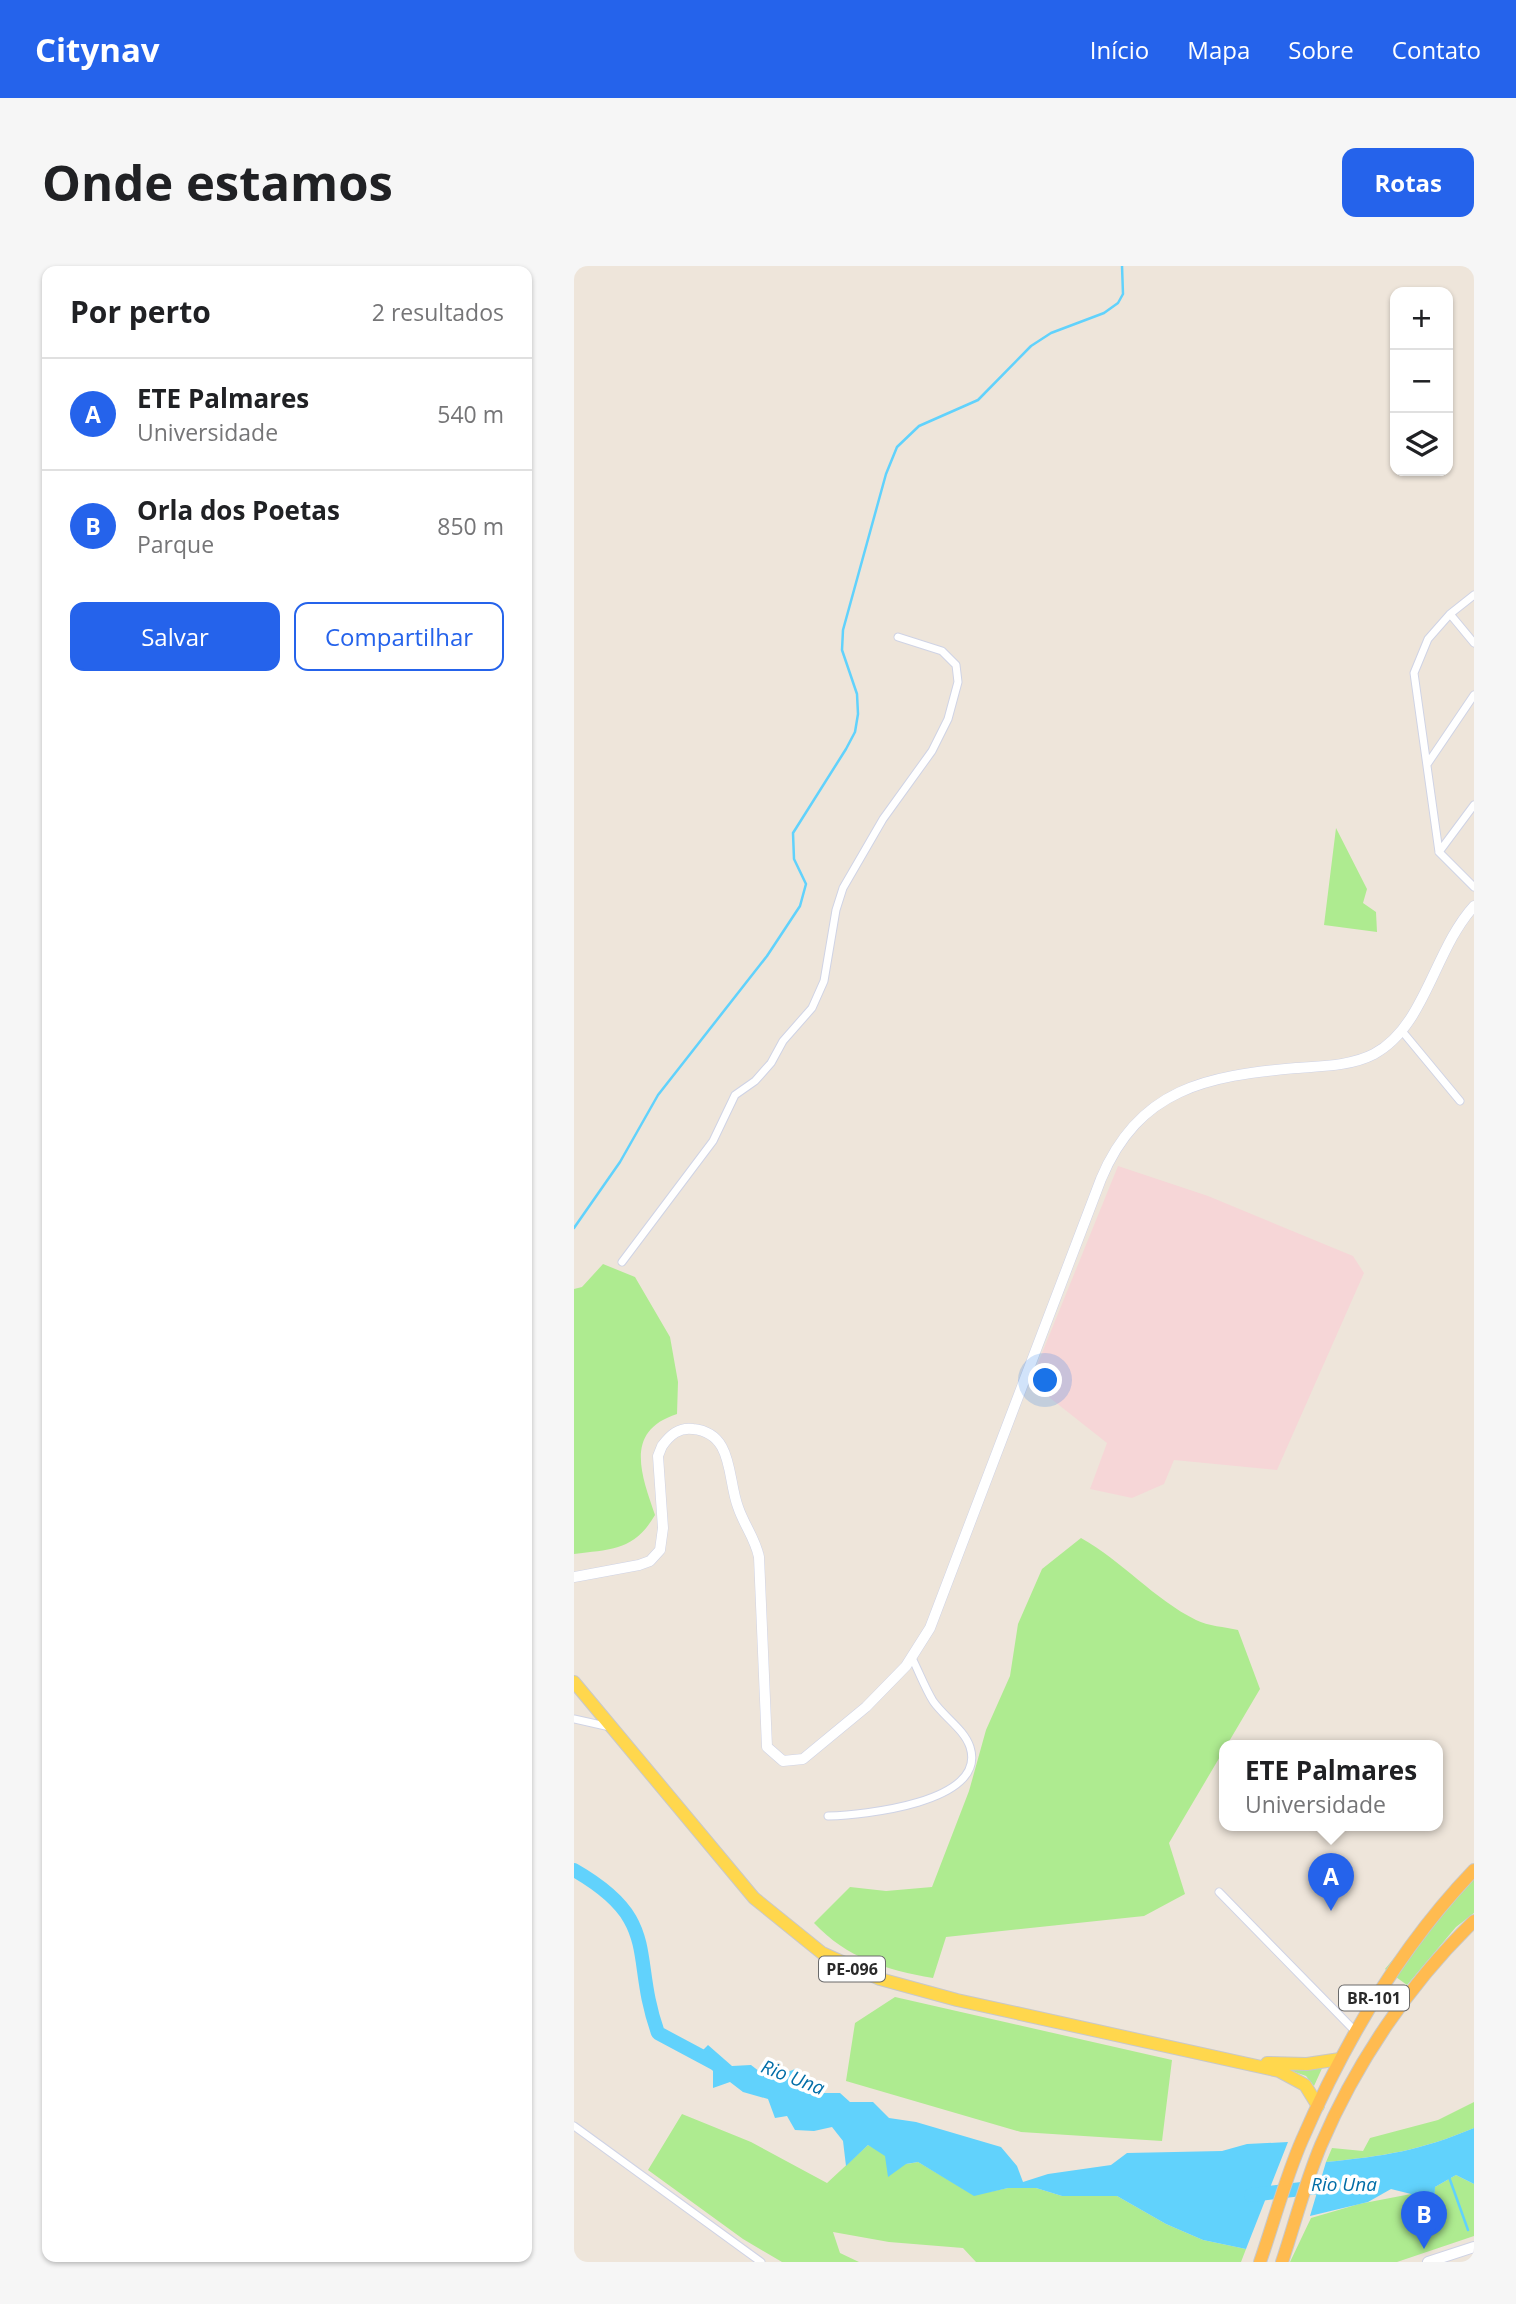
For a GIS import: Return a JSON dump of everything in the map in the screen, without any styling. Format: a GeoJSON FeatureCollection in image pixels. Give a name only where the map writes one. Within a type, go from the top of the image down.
{"type":"FeatureCollection","features":[{"type":"Feature","properties":{"kind":"highway","name":"BR-101"},"geometry":{"type":"LineString","coordinates":[[1260,2262],[1301,2143],[1354,2030],[1384,1983],[1474,1870]]}},
{"type":"Feature","properties":{"kind":"highway","name":"BR-101"},"geometry":{"type":"LineString","coordinates":[[1282,2262],[1320,2149],[1349,2090],[1390,2022],[1437,1959],[1474,1922]]}},
{"type":"Feature","properties":{"kind":"main road","name":"PE-096"},"geometry":{"type":"LineString","coordinates":[[574,1682],[754,1898],[794,1933],[850,1968],[957,2000],[1243,2061],[1299,2079],[1318,2106]]}},
{"type":"Feature","properties":{"kind":"main road","name":"PE-096"},"geometry":{"type":"LineString","coordinates":[[1243,2061],[1307,2064],[1339,2059]]}},
{"type":"Feature","properties":{"kind":"main road"},"geometry":{"type":"LineString","coordinates":[[1428,2262],[1451,2258],[1474,2247]]}},
{"type":"Feature","properties":{"kind":"street"},"geometry":{"type":"LineString","coordinates":[[1474,595],[1450,614],[1420,653],[1414,673],[1439,852],[1474,887]]}},
{"type":"Feature","properties":{"kind":"street"},"geometry":{"type":"LineString","coordinates":[[1450,614],[1474,643]]}},
{"type":"Feature","properties":{"kind":"street"},"geometry":{"type":"LineString","coordinates":[[622,1262],[713,1141],[735,1095],[755,1081],[771,1063],[783,1041],[811,1008],[824,981],[836,910],[843,888],[883,819],[932,751],[948,719],[958,682],[956,664],[942,651],[898,637]]}},
{"type":"Feature","properties":{"kind":"street"},"geometry":{"type":"LineString","coordinates":[[1427,763],[1474,695]]}},
{"type":"Feature","properties":{"kind":"street"},"geometry":{"type":"LineString","coordinates":[[1439,852],[1474,805]]}},
{"type":"Feature","properties":{"kind":"street"},"geometry":{"type":"LineString","coordinates":[[574,1577],[639,1565],[654,1557],[663,1538],[659,1469],[662,1446],[680,1430],[705,1431],[720,1443],[726,1453],[736,1503],[756,1543],[759,1557],[763,1616],[764,1735],[770,1752],[783,1761],[803,1759],[874,1699],[912,1658],[935,1616],[1101,1179],[1128,1133],[1155,1105],[1180,1090],[1203,1081],[1357,1060],[1375,1053],[1402,1031],[1418,1010],[1452,934],[1474,906]]}},
{"type":"Feature","properties":{"kind":"street"},"geometry":{"type":"LineString","coordinates":[[1402,1031],[1460,1101]]}},
{"type":"Feature","properties":{"kind":"street"},"geometry":{"type":"LineString","coordinates":[[828,1816],[859,1815],[931,1798],[957,1784],[970,1768],[971,1754],[967,1740],[934,1702],[912,1658]]}},
{"type":"Feature","properties":{"kind":"street"},"geometry":{"type":"LineString","coordinates":[[574,1718],[610,1727]]}},
{"type":"Feature","properties":{"kind":"street"},"geometry":{"type":"LineString","coordinates":[[1219,1892],[1354,2030]]}},
{"type":"Feature","properties":{"kind":"street"},"geometry":{"type":"LineString","coordinates":[[574,2126],[761,2262]]}},
{"type":"Feature","properties":{"kind":"shaded area"},"geometry":{"type":"Polygon","coordinates":[[[1118,1166],[1208,1196],[1353,1256],[1364,1273],[1277,1470],[1174,1460],[1164,1484],[1132,1498],[1090,1489],[1107,1443],[1045,1394],[1039,1380],[1038,1363],[1118,1166]]]}},
{"type":"Feature","properties":{"kind":"green space"},"geometry":{"type":"Polygon","coordinates":[[[1336,828],[1367,889],[1363,903],[1376,912],[1377,932],[1324,925],[1336,828]]]}},
{"type":"Feature","properties":{"kind":"green space"},"geometry":{"type":"Polygon","coordinates":[[[603,1264],[635,1277],[670,1337],[678,1382],[677,1414],[649,1431],[643,1443],[642,1470],[655,1515],[647,1527],[639,1536],[621,1546],[574,1554],[574,1289],[582,1287],[603,1264]]]}},
{"type":"Feature","properties":{"kind":"green space"},"geometry":{"type":"Polygon","coordinates":[[[1081,1538],[1181,1611],[1201,1622],[1238,1630],[1260,1689],[1230,1740],[1219,1740],[1219,1758],[1169,1843],[1185,1894],[1144,1916],[946,1937],[933,1978],[868,1961],[840,1945],[814,1923],[850,1887],[886,1891],[932,1887],[969,1791],[986,1730],[1010,1676],[1018,1624],[1042,1569],[1081,1538]]]}},
{"type":"Feature","properties":{"kind":"green space"},"geometry":{"type":"Polygon","coordinates":[[[1474,1863],[1474,1913],[1456,1927],[1407,1985],[1385,1969],[1474,1863]]]}},
{"type":"Feature","properties":{"kind":"green space"},"geometry":{"type":"Polygon","coordinates":[[[895,1997],[1172,2060],[1162,2141],[1021,2132],[846,2081],[855,2023],[895,1997]]]}},
{"type":"Feature","properties":{"kind":"green space"},"geometry":{"type":"Polygon","coordinates":[[[1324,2064],[1314,2086],[1306,2076],[1281,2067],[1324,2064]]]}},
{"type":"Feature","properties":{"kind":"green space"},"geometry":{"type":"Polygon","coordinates":[[[1474,2102],[1474,2128],[1401,2151],[1326,2162],[1332,2148],[1363,2151],[1370,2138],[1438,2120],[1474,2102]]]}},
{"type":"Feature","properties":{"kind":"green space"},"geometry":{"type":"Polygon","coordinates":[[[682,2114],[751,2142],[827,2183],[868,2145],[907,2164],[918,2162],[974,2195],[1008,2188],[1036,2188],[1062,2196],[1117,2196],[1166,2224],[1203,2240],[1246,2249],[1241,2262],[976,2262],[963,2248],[889,2242],[833,2232],[840,2253],[859,2262],[782,2262],[743,2239],[648,2170],[682,2114]]]}},
{"type":"Feature","properties":{"kind":"green space"},"geometry":{"type":"Polygon","coordinates":[[[1456,2175],[1474,2184],[1474,2236],[1397,2262],[1290,2262],[1311,2218],[1359,2204],[1411,2194],[1433,2213],[1435,2187],[1456,2175]]]}},
{"type":"Feature","properties":{"kind":"water"},"geometry":{"type":"Polygon","coordinates":[[[708,2045],[732,2066],[751,2065],[769,2079],[798,2068],[822,2093],[840,2093],[850,2102],[873,2102],[889,2118],[916,2122],[1001,2147],[1017,2166],[1023,2182],[1048,2174],[1111,2165],[1127,2153],[1222,2151],[1247,2144],[1288,2142],[1246,2249],[1203,2240],[1166,2224],[1117,2196],[1062,2196],[1036,2188],[1008,2188],[974,2196],[918,2162],[906,2164],[888,2177],[885,2156],[868,2145],[846,2166],[843,2141],[832,2127],[814,2131],[795,2130],[787,2116],[775,2118],[768,2099],[743,2092],[730,2082],[713,2088],[713,2071],[699,2054],[708,2045]]]}},
{"type":"Feature","properties":{"kind":"water","name":"Rio Una"},"geometry":{"type":"Polygon","coordinates":[[[1474,2128],[1474,2184],[1456,2175],[1435,2187],[1434,2211],[1425,2211],[1411,2194],[1391,2189],[1368,2202],[1310,2216],[1326,2162],[1402,2151],[1474,2128]]]}},
{"type":"Feature","properties":{"kind":"waterway"},"geometry":{"type":"LineString","coordinates":[[574,1228],[620,1162],[658,1095],[767,956],[800,906],[806,884],[794,859],[793,833],[855,732],[857,694],[842,650],[843,630],[886,474],[897,447],[919,426],[978,400],[1031,346],[1051,333],[1104,313],[1118,303],[1123,294],[1122,266]]}},
{"type":"Feature","properties":{"kind":"waterway","name":"Rio Una"},"geometry":{"type":"LineString","coordinates":[[574,1870],[602,1888],[621,1906],[632,1923],[639,1941],[650,2006],[658,2033],[716,2064]]}},
{"type":"Feature","properties":{"kind":"waterway"},"geometry":{"type":"LineString","coordinates":[[1449,2177],[1468,2230]]}},
{"type":"Feature","properties":{"kind":"waterway","name":"Rio Una"},"geometry":{"type":"LineString","coordinates":[[1251,2195],[1335,2185]]}},
{"type":"Feature","properties":{"kind":"place","name":"ETE Palmares"},"geometry":{"type":"Point","coordinates":[1331,1911]}},
{"type":"Feature","properties":{"kind":"place","name":"Orla dos Poetas"},"geometry":{"type":"Point","coordinates":[1424,2249]}}]}
